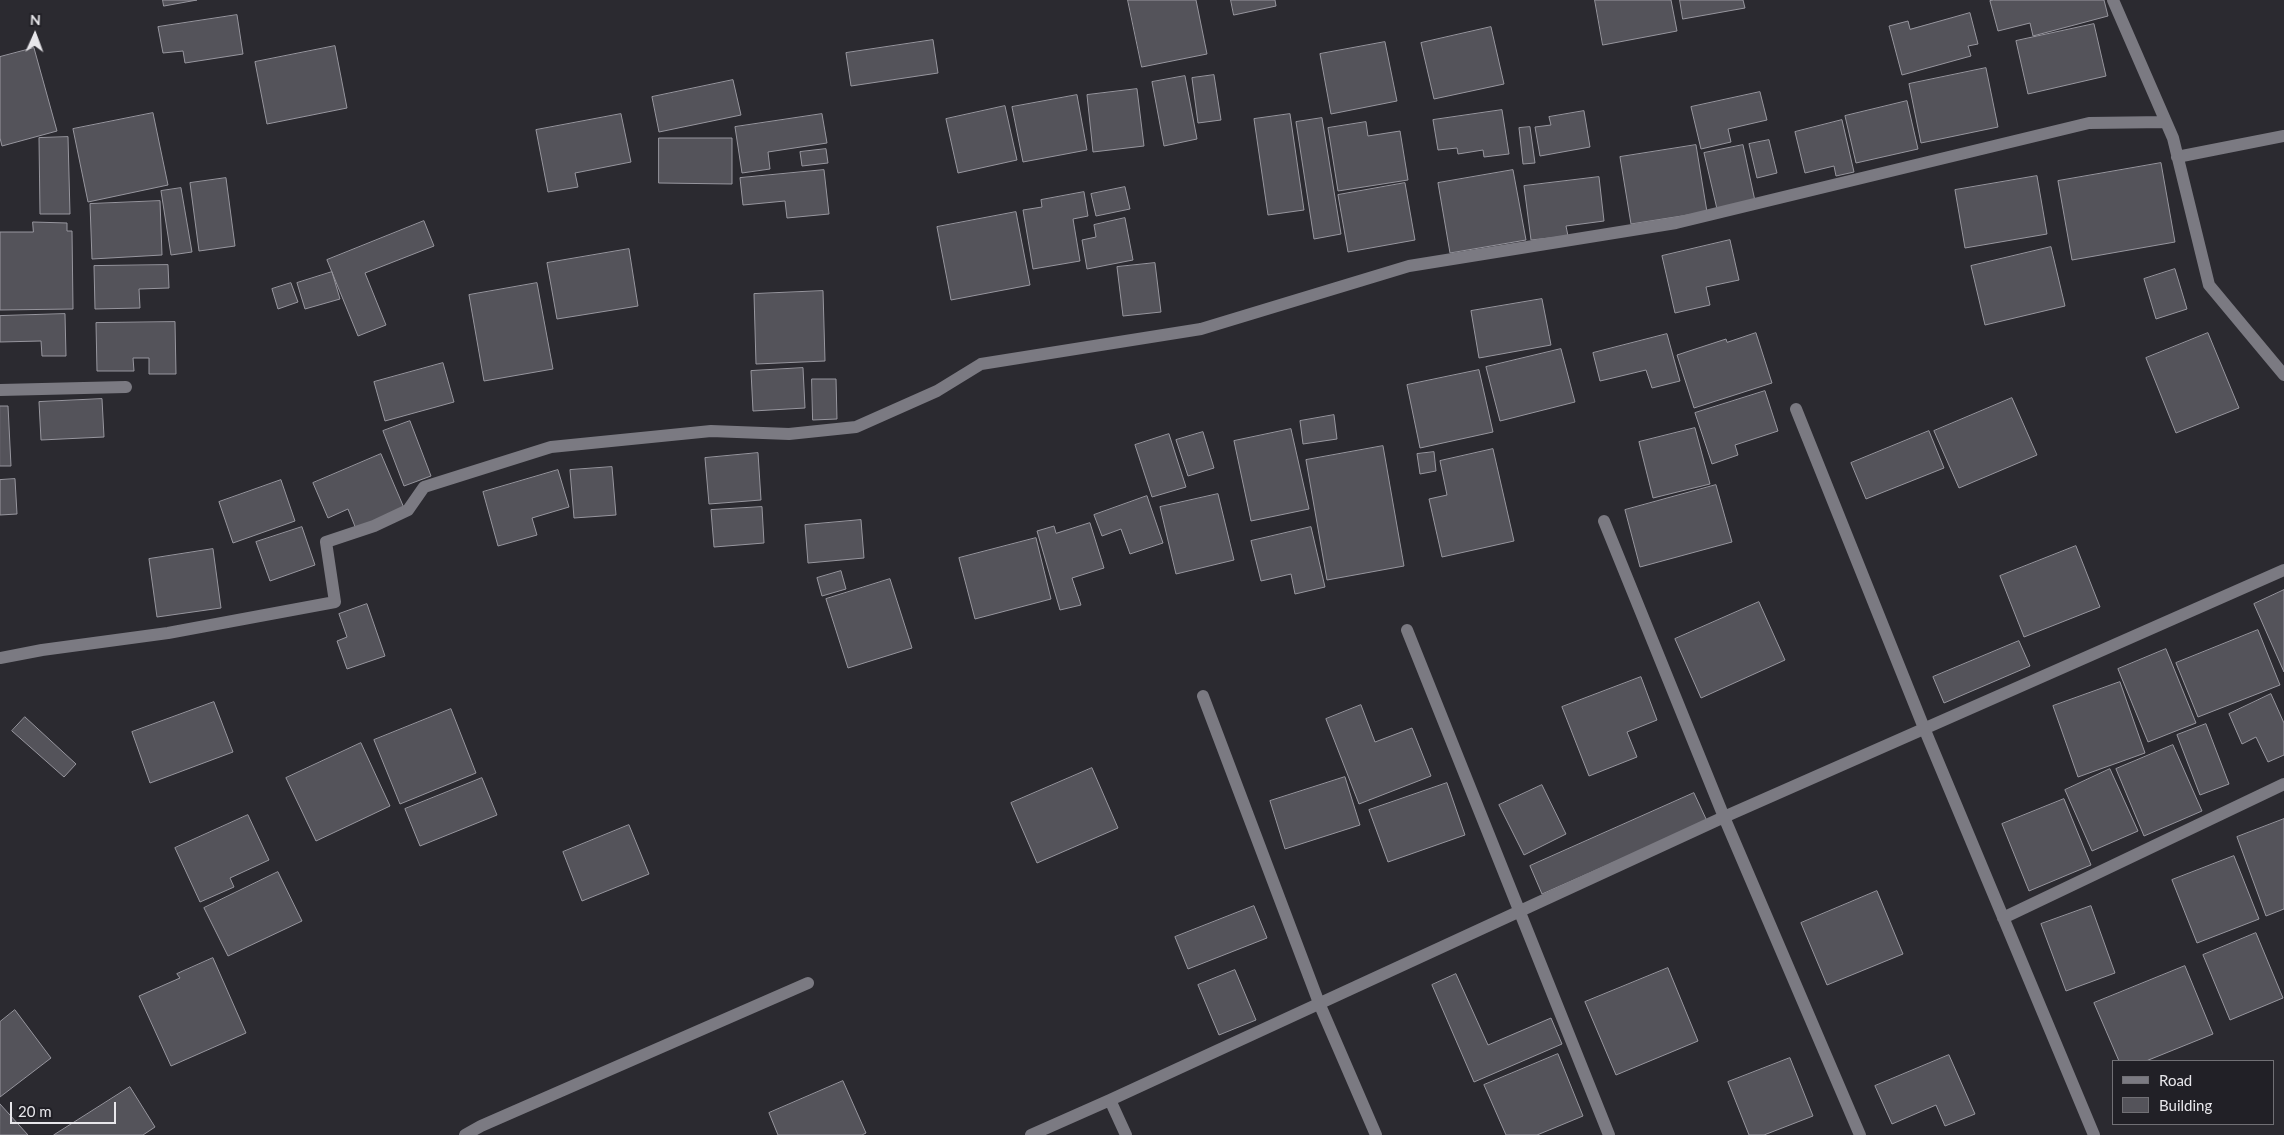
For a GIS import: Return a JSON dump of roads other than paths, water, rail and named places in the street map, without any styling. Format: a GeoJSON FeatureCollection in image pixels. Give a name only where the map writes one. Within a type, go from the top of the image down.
{"type":"FeatureCollection","features":[{"type":"Feature","properties":{"kind":"street"},"geometry":{"type":"LineString","coordinates":[[2113,0],[2166,122],[2178,157],[2209,285],[2284,374]]}},
{"type":"Feature","properties":{"kind":"street"},"geometry":{"type":"LineString","coordinates":[[0,658],[42,650],[168,633],[335,602],[326,542],[374,526],[408,510],[424,487],[551,447],[710,431],[789,434],[856,428],[937,391],[981,364],[1200,329],[1409,266],[1676,223],[2089,123],[2166,122]]}},
{"type":"Feature","properties":{"kind":"street"},"geometry":{"type":"LineString","coordinates":[[2178,157],[2284,136]]}},
{"type":"Feature","properties":{"kind":"street"},"geometry":{"type":"LineString","coordinates":[[0,390],[126,387]]}},
{"type":"Feature","properties":{"kind":"street"},"geometry":{"type":"LineString","coordinates":[[1796,409],[1924,728],[2094,1135]]}},
{"type":"Feature","properties":{"kind":"street"},"geometry":{"type":"LineString","coordinates":[[1604,521],[1724,817],[1860,1135]]}},
{"type":"Feature","properties":{"kind":"street"},"geometry":{"type":"LineString","coordinates":[[1030,1135],[1110,1100],[1724,817],[2284,570]]}},
{"type":"Feature","properties":{"kind":"street"},"geometry":{"type":"LineString","coordinates":[[1407,630],[1609,1135]]}},
{"type":"Feature","properties":{"kind":"street"},"geometry":{"type":"LineString","coordinates":[[1203,696],[1319,1003],[1376,1135]]}},
{"type":"Feature","properties":{"kind":"street"},"geometry":{"type":"LineString","coordinates":[[2003,918],[2284,784]]}},
{"type":"Feature","properties":{"kind":"street"},"geometry":{"type":"LineString","coordinates":[[465,1135],[481,1126],[808,982]]}},
{"type":"Feature","properties":{"kind":"street"},"geometry":{"type":"LineString","coordinates":[[1110,1100],[1126,1135]]}}]}
